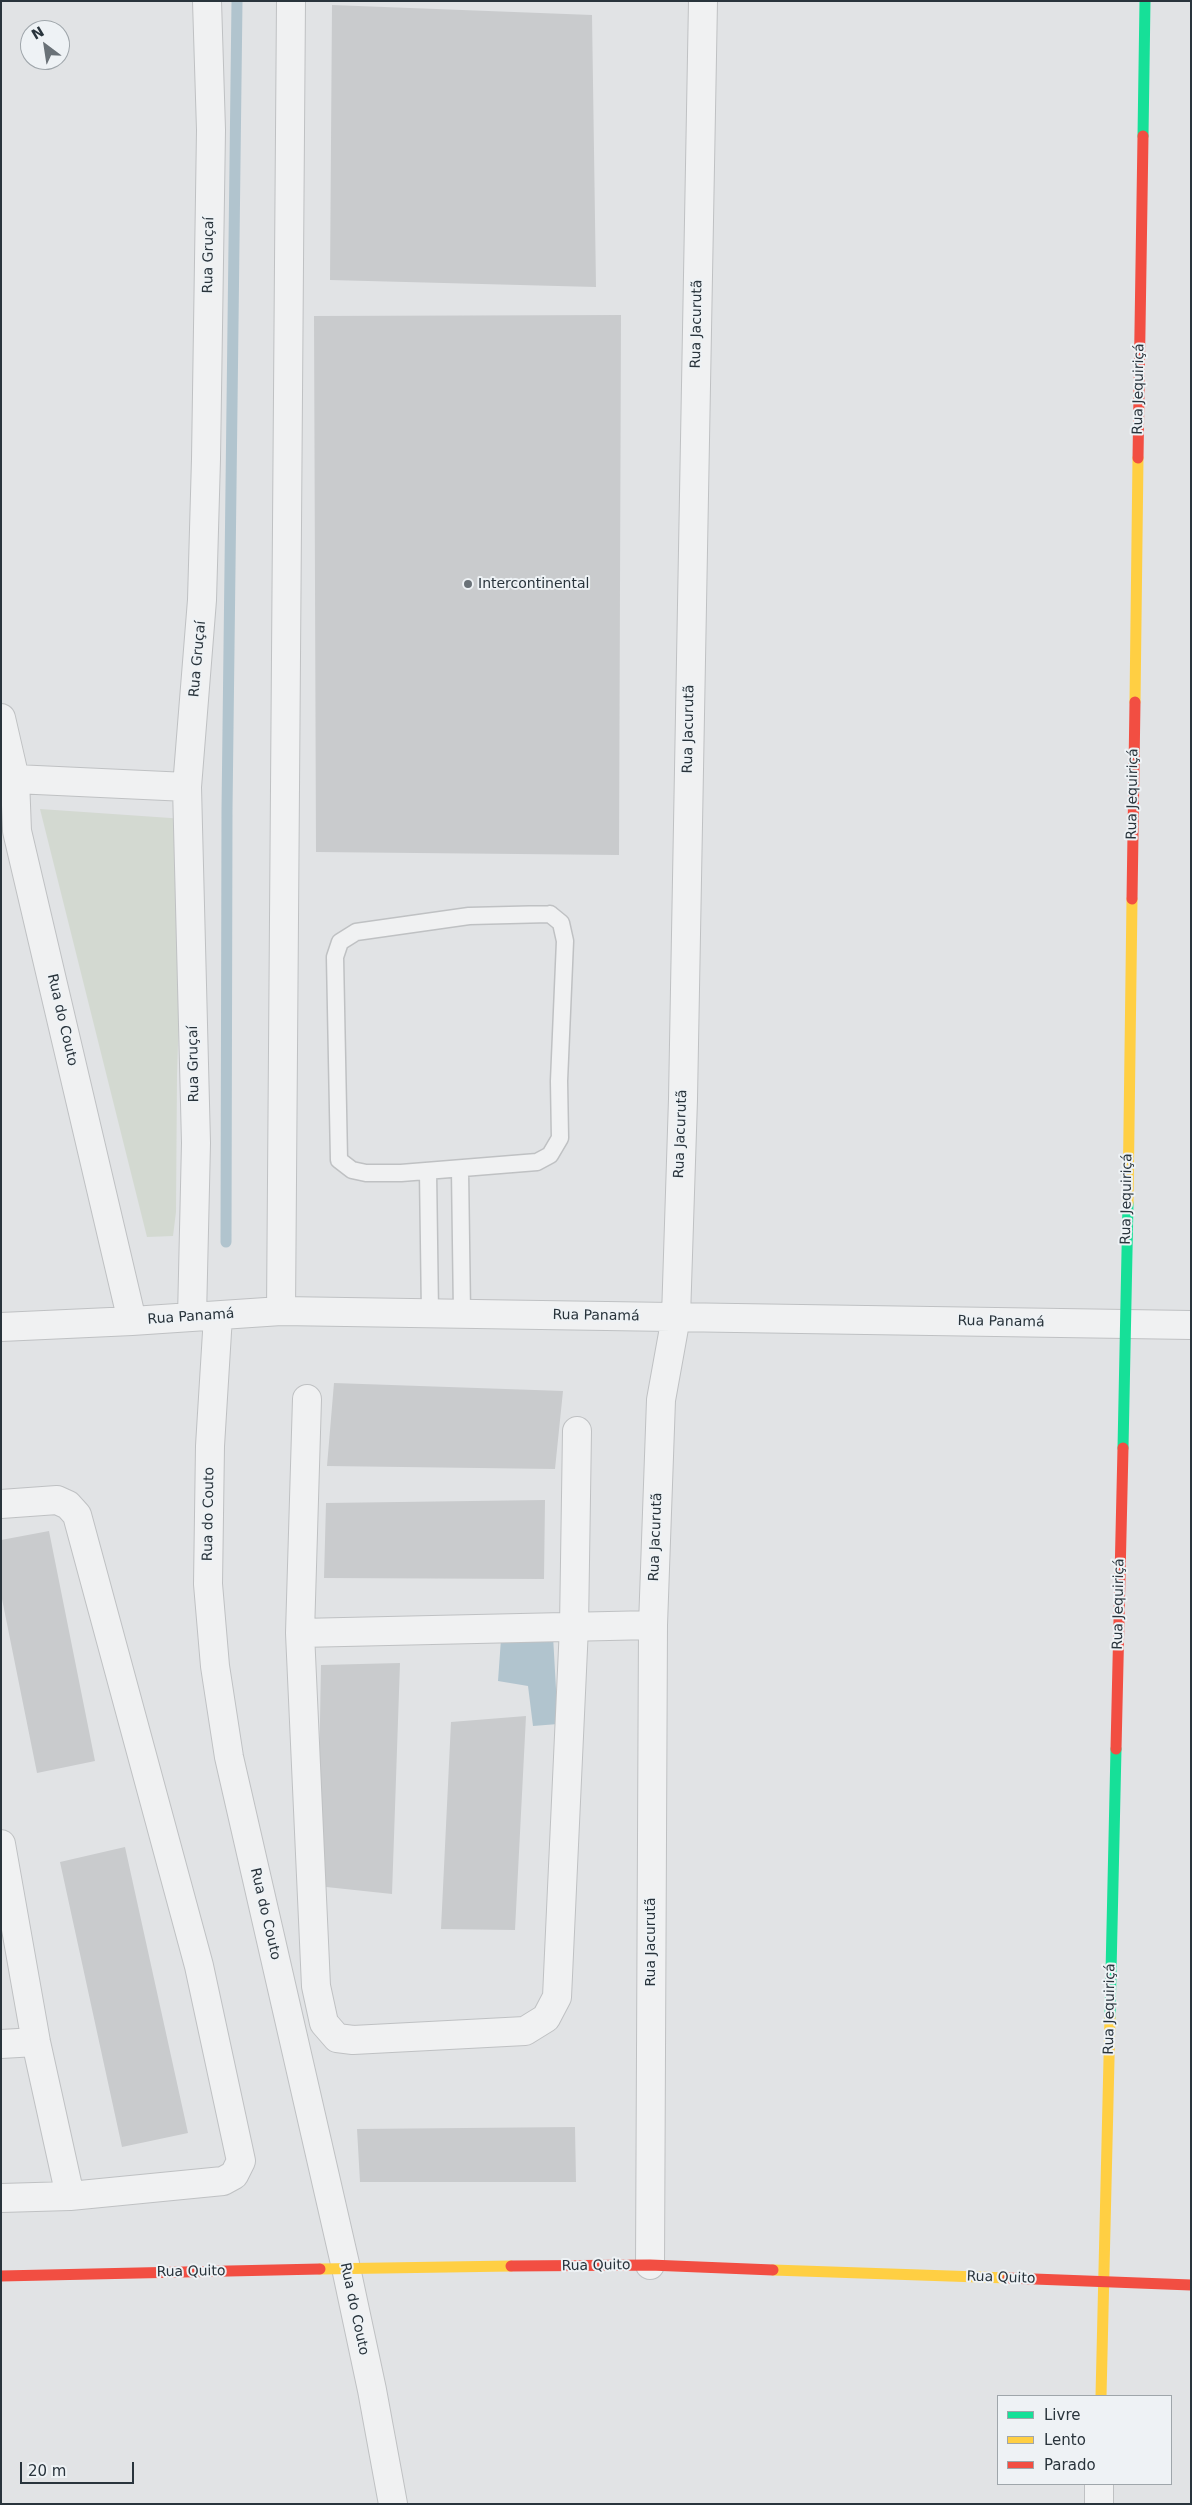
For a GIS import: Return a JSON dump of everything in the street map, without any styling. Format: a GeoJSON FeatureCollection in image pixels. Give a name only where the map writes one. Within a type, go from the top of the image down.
{"type":"FeatureCollection","features":[{"type":"Feature","properties":{"kind":"street","name":"Rua Gruçaí"},"geometry":{"type":"LineString","coordinates":[[205,1316],[196,1143],[187,787],[202,600],[206,458],[212,130],[207,1]]}},
{"type":"Feature","properties":{"kind":"street"},"geometry":{"type":"LineString","coordinates":[[281,1311],[291,1]]}},
{"type":"Feature","properties":{"kind":"street","name":"Rua Jacurutã"},"geometry":{"type":"LineString","coordinates":[[650,2265],[654,1625],[661,1400],[676,1317],[683,1099],[703,1]]}},
{"type":"Feature","properties":{"kind":"street","name":"Rua Jequiriçá"},"geometry":{"type":"LineString","coordinates":[[1101,2395],[1126,1324],[1145,1]]}},
{"type":"Feature","properties":{"kind":"street","name":"Rua do Couto"},"geometry":{"type":"LineString","coordinates":[[1,718],[15,779],[9,831],[132,1321]]}},
{"type":"Feature","properties":{"kind":"street"},"geometry":{"type":"LineString","coordinates":[[15,779],[187,787]]}},
{"type":"Feature","properties":{"kind":"street","name":"Rua Panamá"},"geometry":{"type":"LineString","coordinates":[[1,1327],[281,1311],[1191,1325]]}},
{"type":"Feature","properties":{"kind":"street","name":"Rua do Couto"},"geometry":{"type":"LineString","coordinates":[[205,1316],[210,1446],[208,1584],[215,1666],[229,1757],[346,2268],[372,2390],[393,2504]]}},
{"type":"Feature","properties":{"kind":"street"},"geometry":{"type":"LineString","coordinates":[[307,1400],[300,1633],[316,1986],[324,2023],[337,2038],[353,2040],[525,2031],[546,2018],[557,1997],[574,1627],[577,1431]]}},
{"type":"Feature","properties":{"kind":"street"},"geometry":{"type":"LineString","coordinates":[[1,1504],[57,1500],[68,1505],[77,1515],[199,1966],[240,2161],[234,2175],[223,2181],[70,2196],[1,2198]]}},
{"type":"Feature","properties":{"kind":"street"},"geometry":{"type":"LineString","coordinates":[[300,1633],[654,1625]]}},
{"type":"Feature","properties":{"kind":"street"},"geometry":{"type":"LineString","coordinates":[[1,1844],[36,2042],[70,2196]]}},
{"type":"Feature","properties":{"kind":"street"},"geometry":{"type":"LineString","coordinates":[[1,2044],[36,2042]]}},
{"type":"Feature","properties":{"kind":"street","name":"Rua Quito"},"geometry":{"type":"LineString","coordinates":[[1,2276],[346,2268],[650,2265],[1191,2285]]}},
{"type":"Feature","properties":{"kind":"street"},"geometry":{"type":"LineString","coordinates":[[1099,2504],[1100,2485]]}},
{"type":"Feature","properties":{"kind":"lane"},"geometry":{"type":"LineString","coordinates":[[550,914],[561,923],[565,941],[559,1081],[560,1138],[550,1155],[537,1162],[460,1170],[428,1171],[366,1173],[352,1170],[339,1160],[335,957],[340,942],[356,932],[469,916],[550,914]]}},
{"type":"Feature","properties":{"kind":"lane"},"geometry":{"type":"LineString","coordinates":[[460,1170],[462,1313]]}},
{"type":"Feature","properties":{"kind":"lane"},"geometry":{"type":"LineString","coordinates":[[428,1171],[430,1313]]}},
{"type":"Feature","properties":{"kind":"shaded area"},"geometry":{"type":"Polygon","coordinates":[[[40,809],[185,819],[177,1075],[176,1212],[173,1236],[147,1237],[40,809]]]}},
{"type":"Feature","properties":{"kind":"water"},"geometry":{"type":"Polygon","coordinates":[[[553,1636],[558,1724],[533,1726],[528,1686],[498,1681],[501,1639],[553,1636]]]}},
{"type":"Feature","properties":{"kind":"building"},"geometry":{"type":"Polygon","coordinates":[[[332,5],[592,15],[596,287],[330,280],[332,5]]]}},
{"type":"Feature","properties":{"kind":"building","name":"Intercontinental"},"geometry":{"type":"Polygon","coordinates":[[[621,315],[619,855],[316,852],[314,316],[621,315]]]}},
{"type":"Feature","properties":{"kind":"building"},"geometry":{"type":"Polygon","coordinates":[[[334,1383],[563,1391],[555,1469],[327,1466],[334,1383]]]}},
{"type":"Feature","properties":{"kind":"building"},"geometry":{"type":"Polygon","coordinates":[[[545,1500],[544,1579],[324,1578],[326,1503],[545,1500]]]}},
{"type":"Feature","properties":{"kind":"building"},"geometry":{"type":"Polygon","coordinates":[[[49,1531],[95,1761],[37,1773],[1,1594],[1,1540],[49,1531]]]}},
{"type":"Feature","properties":{"kind":"building"},"geometry":{"type":"Polygon","coordinates":[[[400,1663],[392,1894],[317,1886],[321,1665],[400,1663]]]}},
{"type":"Feature","properties":{"kind":"building"},"geometry":{"type":"Polygon","coordinates":[[[526,1716],[515,1930],[441,1929],[451,1722],[526,1716]]]}},
{"type":"Feature","properties":{"kind":"building"},"geometry":{"type":"Polygon","coordinates":[[[125,1847],[188,2133],[122,2147],[60,1862],[125,1847]]]}},
{"type":"Feature","properties":{"kind":"building"},"geometry":{"type":"Polygon","coordinates":[[[575,2127],[576,2182],[360,2182],[357,2129],[575,2127]]]}},
{"type":"Feature","properties":{"kind":"waterway"},"geometry":{"type":"LineString","coordinates":[[226,1242],[227,810],[237,1]]}},
{"type":"Feature","properties":{"kind":"traffic: fast"},"geometry":{"type":"LineString","coordinates":[[1143,136],[1145,1]]}},
{"type":"Feature","properties":{"kind":"traffic: fast"},"geometry":{"type":"LineString","coordinates":[[1123,1448],[1128,1203]]}},
{"type":"Feature","properties":{"kind":"traffic: fast"},"geometry":{"type":"LineString","coordinates":[[1110,2017],[1116,1749]]}},
{"type":"Feature","properties":{"kind":"traffic: slow"},"geometry":{"type":"LineString","coordinates":[[1135,702],[1138,458]]}},
{"type":"Feature","properties":{"kind":"traffic: slow"},"geometry":{"type":"LineString","coordinates":[[1128,1203],[1132,899]]}},
{"type":"Feature","properties":{"kind":"traffic: slow"},"geometry":{"type":"LineString","coordinates":[[1101,2395],[1110,2017]]}},
{"type":"Feature","properties":{"kind":"traffic: slow"},"geometry":{"type":"LineString","coordinates":[[320,2269],[511,2266]]}},
{"type":"Feature","properties":{"kind":"traffic: slow"},"geometry":{"type":"LineString","coordinates":[[773,2270],[1008,2278]]}},
{"type":"Feature","properties":{"kind":"traffic: jam"},"geometry":{"type":"LineString","coordinates":[[1138,458],[1143,136]]}},
{"type":"Feature","properties":{"kind":"traffic: jam"},"geometry":{"type":"LineString","coordinates":[[1132,899],[1135,702]]}},
{"type":"Feature","properties":{"kind":"traffic: jam"},"geometry":{"type":"LineString","coordinates":[[1116,1749],[1123,1448]]}},
{"type":"Feature","properties":{"kind":"traffic: jam"},"geometry":{"type":"LineString","coordinates":[[511,2266],[650,2265],[773,2270]]}},
{"type":"Feature","properties":{"kind":"traffic: jam"},"geometry":{"type":"LineString","coordinates":[[1,2276],[320,2269]]}},
{"type":"Feature","properties":{"kind":"traffic: jam"},"geometry":{"type":"LineString","coordinates":[[1008,2278],[1191,2285]]}},
{"type":"Feature","properties":{"kind":"place","name":"Intercontinental"},"geometry":{"type":"Point","coordinates":[468,584]}}]}
